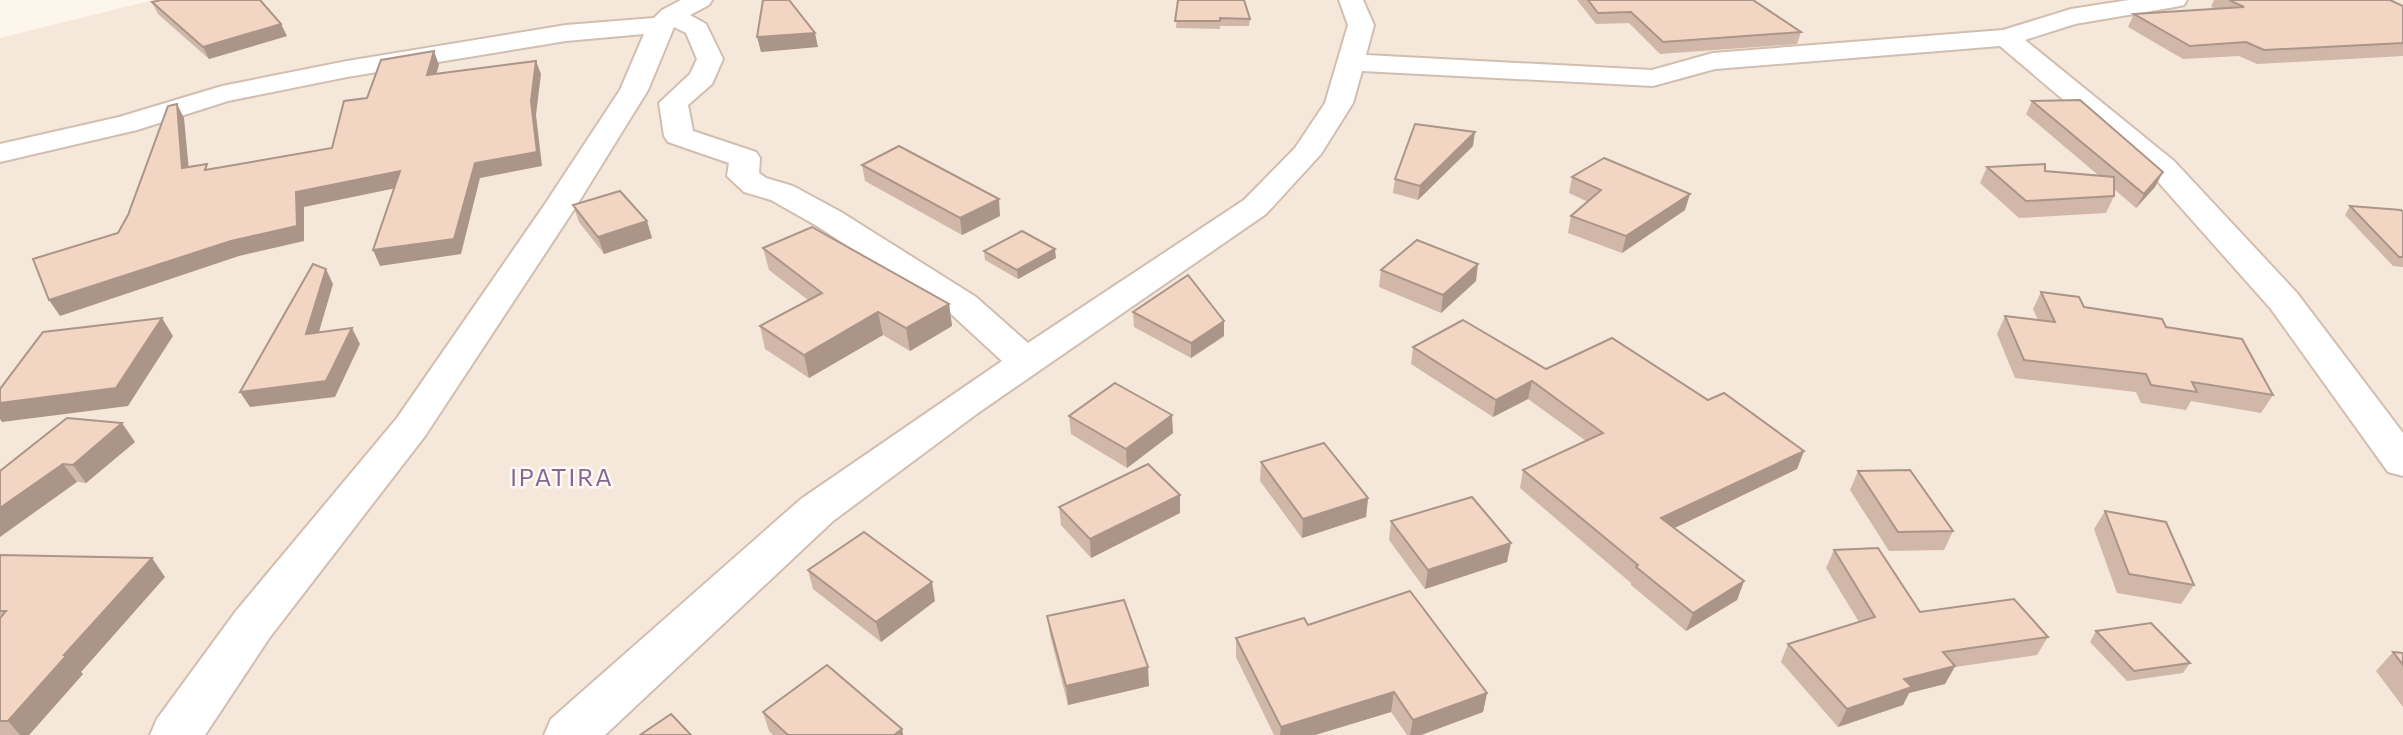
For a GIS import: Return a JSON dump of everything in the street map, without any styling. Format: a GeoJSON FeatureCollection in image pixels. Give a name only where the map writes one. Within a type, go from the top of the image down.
{"type":"FeatureCollection","features":[{"type":"Feature","properties":{"kind":"street"},"geometry":{"type":"LineString","coordinates":[[570,735],[817,510],[1026,362],[1255,207],[1306,154],[1339,103],[1361,25],[1350,0]]}},
{"type":"Feature","properties":{"kind":"street"},"geometry":{"type":"LineString","coordinates":[[1350,62],[1653,78],[1669,76],[1713,61],[2006,38],[2071,18],[2162,0],[2175,0]]}},
{"type":"Feature","properties":{"kind":"street"},"geometry":{"type":"LineString","coordinates":[[678,13],[697,29],[710,59],[702,78],[673,103],[679,136],[745,158],[743,176],[755,185],[782,193],[829,219],[963,305],[1026,362]]}},
{"type":"Feature","properties":{"kind":"street"},"geometry":{"type":"LineString","coordinates":[[0,153],[127,124],[222,94],[347,69],[678,13]]}},
{"type":"Feature","properties":{"kind":"street"},"geometry":{"type":"LineString","coordinates":[[176,735],[253,624],[411,427],[559,208],[634,90],[678,13]]}},
{"type":"Feature","properties":{"kind":"street"},"geometry":{"type":"LineString","coordinates":[[2006,38],[2163,168],[2284,301],[2403,462]]}},
{"type":"Feature","properties":{"kind":"shaded area"},"geometry":{"type":"Polygon","coordinates":[[[153,0],[2403,0],[2403,735],[0,735],[0,38],[153,0]]]}},
{"type":"Feature","properties":{"kind":"building"},"geometry":{"type":"Polygon","coordinates":[[[260,0],[281,24],[203,47],[152,2],[260,0]]]}},
{"type":"Feature","properties":{"kind":"building"},"geometry":{"type":"Polygon","coordinates":[[[763,0],[789,0],[815,33],[757,37],[763,0]]]}},
{"type":"Feature","properties":{"kind":"building"},"geometry":{"type":"Polygon","coordinates":[[[1178,0],[1244,0],[1250,19],[1175,21],[1178,0]]]}},
{"type":"Feature","properties":{"kind":"building"},"geometry":{"type":"Polygon","coordinates":[[[1588,0],[1753,0],[1801,32],[1663,42],[1631,12],[1598,13],[1588,0]]]}},
{"type":"Feature","properties":{"kind":"building"},"geometry":{"type":"Polygon","coordinates":[[[2229,0],[2390,0],[2403,6],[2403,43],[2264,50],[2246,42],[2190,46],[2134,14],[2244,7],[2229,0]]]}},
{"type":"Feature","properties":{"kind":"building"},"geometry":{"type":"Polygon","coordinates":[[[434,51],[427,75],[536,61],[531,101],[537,152],[475,163],[454,239],[373,250],[400,171],[296,192],[297,226],[231,241],[49,300],[33,259],[118,233],[128,215],[168,106],[177,104],[182,168],[207,164],[205,170],[332,148],[344,101],[367,98],[381,60],[434,51]]]}},
{"type":"Feature","properties":{"kind":"building"},"geometry":{"type":"Polygon","coordinates":[[[2080,100],[2163,172],[2144,194],[2032,101],[2080,100]]]}},
{"type":"Feature","properties":{"kind":"building"},"geometry":{"type":"Polygon","coordinates":[[[1415,124],[1475,132],[1420,186],[1395,179],[1415,124]]]}},
{"type":"Feature","properties":{"kind":"building"},"geometry":{"type":"Polygon","coordinates":[[[899,146],[999,199],[960,218],[862,165],[899,146]]]}},
{"type":"Feature","properties":{"kind":"building"},"geometry":{"type":"Polygon","coordinates":[[[1604,158],[1690,194],[1626,236],[1571,216],[1601,190],[1572,177],[1604,158]]]}},
{"type":"Feature","properties":{"kind":"building"},"geometry":{"type":"Polygon","coordinates":[[[2045,164],[2045,171],[2114,177],[2114,196],[2026,201],[1987,167],[2045,164]]]}},
{"type":"Feature","properties":{"kind":"building"},"geometry":{"type":"Polygon","coordinates":[[[620,191],[647,221],[598,237],[573,205],[620,191]]]}},
{"type":"Feature","properties":{"kind":"building"},"geometry":{"type":"Polygon","coordinates":[[[2350,206],[2401,210],[2403,257],[2399,257],[2350,206]]]}},
{"type":"Feature","properties":{"kind":"building"},"geometry":{"type":"Polygon","coordinates":[[[812,227],[949,304],[906,328],[878,312],[804,355],[760,326],[822,293],[763,248],[812,227]]]}},
{"type":"Feature","properties":{"kind":"building"},"geometry":{"type":"Polygon","coordinates":[[[1022,231],[1055,249],[1017,270],[984,251],[1022,231]]]}},
{"type":"Feature","properties":{"kind":"building"},"geometry":{"type":"Polygon","coordinates":[[[1417,240],[1478,264],[1443,295],[1381,270],[1417,240]]]}},
{"type":"Feature","properties":{"kind":"building"},"geometry":{"type":"Polygon","coordinates":[[[313,264],[326,269],[306,334],[352,328],[326,381],[240,392],[313,264]]]}},
{"type":"Feature","properties":{"kind":"building"},"geometry":{"type":"Polygon","coordinates":[[[1188,275],[1224,321],[1191,343],[1133,312],[1188,275]]]}},
{"type":"Feature","properties":{"kind":"building"},"geometry":{"type":"Polygon","coordinates":[[[2041,292],[2079,297],[2084,307],[2162,319],[2166,327],[2242,339],[2273,395],[2192,382],[2197,392],[2151,385],[2146,374],[2024,360],[2005,316],[2055,322],[2041,292]]]}},
{"type":"Feature","properties":{"kind":"building"},"geometry":{"type":"Polygon","coordinates":[[[162,318],[116,388],[0,403],[0,389],[43,332],[162,318]]]}},
{"type":"Feature","properties":{"kind":"building"},"geometry":{"type":"Polygon","coordinates":[[[1463,320],[1546,369],[1612,338],[1708,400],[1724,393],[1804,451],[1661,518],[1744,581],[1693,613],[1523,470],[1603,433],[1532,381],[1496,400],[1413,347],[1463,320]]]}},
{"type":"Feature","properties":{"kind":"building"},"geometry":{"type":"Polygon","coordinates":[[[1115,383],[1172,415],[1126,449],[1069,416],[1115,383]]]}},
{"type":"Feature","properties":{"kind":"building"},"geometry":{"type":"Polygon","coordinates":[[[67,418],[122,423],[73,465],[63,464],[0,508],[0,471],[67,418]]]}},
{"type":"Feature","properties":{"kind":"building"},"geometry":{"type":"Polygon","coordinates":[[[1324,443],[1368,498],[1303,519],[1261,462],[1324,443]]]}},
{"type":"Feature","properties":{"kind":"building"},"geometry":{"type":"Polygon","coordinates":[[[1148,464],[1180,495],[1090,539],[1059,507],[1148,464]]]}},
{"type":"Feature","properties":{"kind":"building"},"geometry":{"type":"Polygon","coordinates":[[[1910,470],[1953,531],[1898,532],[1858,471],[1910,470]]]}},
{"type":"Feature","properties":{"kind":"building"},"geometry":{"type":"Polygon","coordinates":[[[1472,497],[1511,543],[1428,570],[1391,521],[1472,497]]]}},
{"type":"Feature","properties":{"kind":"building"},"geometry":{"type":"Polygon","coordinates":[[[2105,511],[2166,522],[2194,585],[2129,574],[2105,511]]]}},
{"type":"Feature","properties":{"kind":"building"},"geometry":{"type":"Polygon","coordinates":[[[864,532],[932,582],[876,622],[808,570],[864,532]]]}},
{"type":"Feature","properties":{"kind":"building"},"geometry":{"type":"Polygon","coordinates":[[[1878,548],[1920,612],[2014,599],[2048,637],[1943,652],[1955,666],[1904,679],[1912,687],[1847,709],[1788,644],[1875,617],[1834,550],[1878,548]]]}},
{"type":"Feature","properties":{"kind":"building"},"geometry":{"type":"Polygon","coordinates":[[[0,555],[152,558],[8,721],[0,721],[0,618],[6,611],[0,611],[0,555]]]}},
{"type":"Feature","properties":{"kind":"building"},"geometry":{"type":"Polygon","coordinates":[[[1410,591],[1487,693],[1413,720],[1394,692],[1281,727],[1236,638],[1304,618],[1308,625],[1410,591]]]}},
{"type":"Feature","properties":{"kind":"building"},"geometry":{"type":"Polygon","coordinates":[[[1124,600],[1148,667],[1066,686],[1047,616],[1124,600]]]}},
{"type":"Feature","properties":{"kind":"building"},"geometry":{"type":"Polygon","coordinates":[[[2151,623],[2190,663],[2134,671],[2096,631],[2151,623]]]}},
{"type":"Feature","properties":{"kind":"building"},"geometry":{"type":"Polygon","coordinates":[[[2393,652],[2403,653],[2403,665],[2393,652]]]}},
{"type":"Feature","properties":{"kind":"building"},"geometry":{"type":"Polygon","coordinates":[[[827,665],[902,729],[894,735],[788,735],[763,712],[827,665]]]}},
{"type":"Feature","properties":{"kind":"building"},"geometry":{"type":"Polygon","coordinates":[[[671,714],[691,735],[640,735],[671,714]]]}},
{"type":"Feature","properties":{"kind":"district","name":"IPATIRA"},"geometry":{"type":"Point","coordinates":[562,478]}}]}
